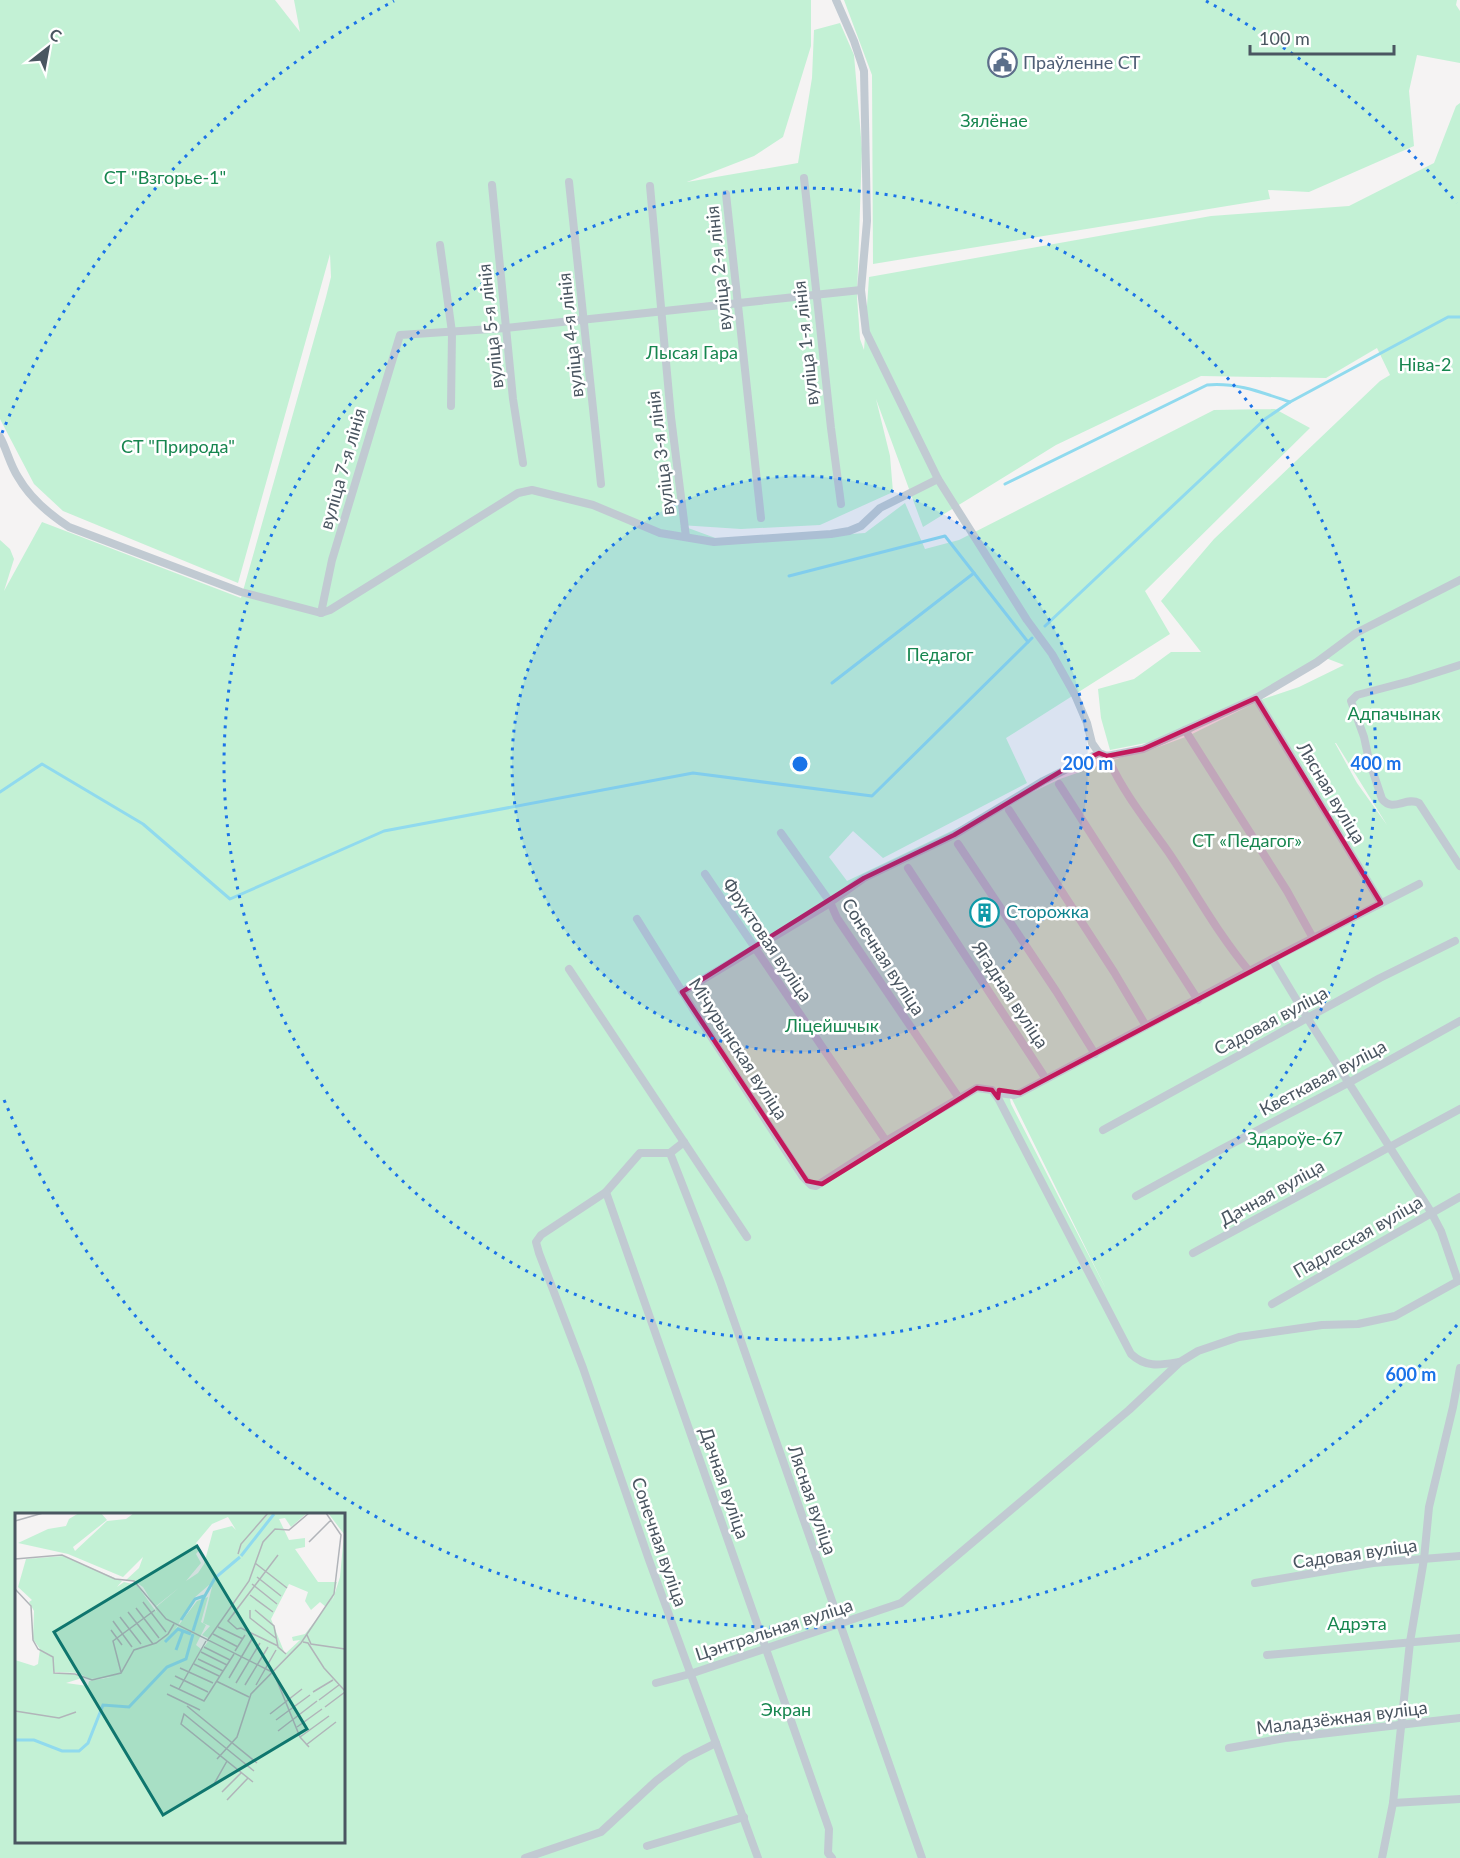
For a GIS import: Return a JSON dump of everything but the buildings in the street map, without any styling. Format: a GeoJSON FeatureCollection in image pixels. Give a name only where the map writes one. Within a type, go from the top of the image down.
{"type":"FeatureCollection","features":[{"type":"Feature","properties":{"kind":"street"},"geometry":{"type":"LineString","coordinates":[[836,0],[864,71],[867,221],[861,290],[866,332],[938,479],[1027,620],[1052,654],[1075,695],[1087,723],[1092,743],[1103,754],[1214,926],[1250,971]]}},
{"type":"Feature","properties":{"kind":"street","name":"вуліца 1-я лінія"},"geometry":{"type":"LineString","coordinates":[[804,178],[841,504]]}},
{"type":"Feature","properties":{"kind":"street","name":"вуліца 4-я лінія"},"geometry":{"type":"LineString","coordinates":[[569,182],[601,484]]}},
{"type":"Feature","properties":{"kind":"street","name":"вуліца 5-я лінія"},"geometry":{"type":"LineString","coordinates":[[492,185],[513,399],[523,463]]}},
{"type":"Feature","properties":{"kind":"street","name":"вуліца 3-я лінія"},"geometry":{"type":"LineString","coordinates":[[650,186],[671,417],[686,537]]}},
{"type":"Feature","properties":{"kind":"street","name":"вуліца 2-я лінія"},"geometry":{"type":"LineString","coordinates":[[726,194],[761,518]]}},
{"type":"Feature","properties":{"kind":"street"},"geometry":{"type":"LineString","coordinates":[[440,245],[452,332],[452,406]]}},
{"type":"Feature","properties":{"kind":"street"},"geometry":{"type":"LineString","coordinates":[[452,332],[861,290]]}},
{"type":"Feature","properties":{"kind":"street","name":"вуліца 7-я лінія"},"geometry":{"type":"LineString","coordinates":[[321,613],[332,560],[400,335],[452,332]]}},
{"type":"Feature","properties":{"kind":"street"},"geometry":{"type":"LineString","coordinates":[[0,437],[17,476],[49,513],[69,527],[241,592],[321,613],[330,610],[518,492],[532,490],[593,505],[660,533],[714,542],[849,531],[861,526],[880,508],[938,479]]}},
{"type":"Feature","properties":{"kind":"street"},"geometry":{"type":"LineString","coordinates":[[682,992],[756,949],[864,878],[954,835],[1043,782],[1103,754],[1143,748],[1256,698],[1317,662],[1356,633],[1460,580]]}},
{"type":"Feature","properties":{"kind":"street"},"geometry":{"type":"LineString","coordinates":[[1460,665],[1357,695],[1351,701],[1382,800],[1391,806],[1412,800],[1419,803],[1460,866]]}},
{"type":"Feature","properties":{"kind":"street","name":"Лясная вуліца"},"geometry":{"type":"LineString","coordinates":[[1256,698],[1381,903]]}},
{"type":"Feature","properties":{"kind":"street"},"geometry":{"type":"LineString","coordinates":[[1185,730],[1287,891],[1313,938]]}},
{"type":"Feature","properties":{"kind":"street"},"geometry":{"type":"LineString","coordinates":[[1059,784],[1198,1000]]}},
{"type":"Feature","properties":{"kind":"street"},"geometry":{"type":"LineString","coordinates":[[1009,810],[1114,972],[1146,1026]]}},
{"type":"Feature","properties":{"kind":"street","name":"Сонечная вуліца"},"geometry":{"type":"LineString","coordinates":[[781,833],[830,902],[837,918],[959,1098]]}},
{"type":"Feature","properties":{"kind":"street"},"geometry":{"type":"LineString","coordinates":[[958,844],[1095,1054]]}},
{"type":"Feature","properties":{"kind":"street","name":"Ягадная вуліца"},"geometry":{"type":"LineString","coordinates":[[908,868],[1046,1079]]}},
{"type":"Feature","properties":{"kind":"street","name":"Фруктовая вуліца"},"geometry":{"type":"LineString","coordinates":[[705,874],[886,1141]]}},
{"type":"Feature","properties":{"kind":"street"},"geometry":{"type":"LineString","coordinates":[[998,1098],[999,1093],[1014,1095],[1046,1079],[1419,884]]}},
{"type":"Feature","properties":{"kind":"street","name":"Мічурынская вуліца"},"geometry":{"type":"LineString","coordinates":[[637,919],[803,1177],[811,1185],[822,1184],[886,1141]]}},
{"type":"Feature","properties":{"kind":"street","name":"Садовая вуліца"},"geometry":{"type":"LineString","coordinates":[[1103,1130],[1380,978],[1455,941]]}},
{"type":"Feature","properties":{"kind":"street"},"geometry":{"type":"LineString","coordinates":[[886,1141],[977,1088],[992,1090],[1131,1354],[1140,1362],[1151,1365],[1180,1362],[1198,1351],[1239,1337],[1322,1326],[1358,1324],[1395,1316],[1459,1280],[1441,1231],[1431,1212],[1272,959]]}},
{"type":"Feature","properties":{"kind":"street"},"geometry":{"type":"LineString","coordinates":[[569,969],[747,1237]]}},
{"type":"Feature","properties":{"kind":"street","name":"Кветкавая вуліца"},"geometry":{"type":"LineString","coordinates":[[1136,1196],[1460,1021]]}},
{"type":"Feature","properties":{"kind":"street","name":"Дачная вуліца"},"geometry":{"type":"LineString","coordinates":[[1193,1253],[1460,1109]]}},
{"type":"Feature","properties":{"kind":"street"},"geometry":{"type":"LineString","coordinates":[[606,1192],[640,1153],[669,1153],[684,1142]]}},
{"type":"Feature","properties":{"kind":"street","name":"Лясная вуліца"},"geometry":{"type":"LineString","coordinates":[[669,1153],[720,1281],[922,1858]]}},
{"type":"Feature","properties":{"kind":"street","name":"Сонечная вуліца"},"geometry":{"type":"LineString","coordinates":[[606,1192],[541,1235],[536,1242],[538,1253],[583,1368],[690,1674],[758,1858]]}},
{"type":"Feature","properties":{"kind":"street","name":"Дачная вуліца"},"geometry":{"type":"LineString","coordinates":[[606,1192],[829,1829],[828,1853],[832,1858]]}},
{"type":"Feature","properties":{"kind":"street","name":"Падлеская вуліца"},"geometry":{"type":"LineString","coordinates":[[1272,1304],[1460,1197]]}},
{"type":"Feature","properties":{"kind":"street","name":"Цэнтральная вуліца"},"geometry":{"type":"LineString","coordinates":[[656,1683],[690,1674],[901,1603],[1129,1410],[1180,1362]]}},
{"type":"Feature","properties":{"kind":"street"},"geometry":{"type":"LineString","coordinates":[[1382,1858],[1393,1803],[1410,1642],[1425,1559],[1429,1507],[1460,1368]]}},
{"type":"Feature","properties":{"kind":"street","name":"Садовая вуліца"},"geometry":{"type":"LineString","coordinates":[[1255,1583],[1373,1563],[1460,1556]]}},
{"type":"Feature","properties":{"kind":"street"},"geometry":{"type":"LineString","coordinates":[[1267,1655],[1460,1638]]}},
{"type":"Feature","properties":{"kind":"street","name":"Маладзёжная вуліца"},"geometry":{"type":"LineString","coordinates":[[1229,1749],[1285,1738],[1460,1718]]}},
{"type":"Feature","properties":{"kind":"street"},"geometry":{"type":"LineString","coordinates":[[525,1858],[601,1832],[656,1781],[686,1758],[716,1743]]}},
{"type":"Feature","properties":{"kind":"street"},"geometry":{"type":"LineString","coordinates":[[1393,1803],[1460,1799]]}},
{"type":"Feature","properties":{"kind":"street"},"geometry":{"type":"LineString","coordinates":[[647,1846],[744,1817]]}},
{"type":"Feature","properties":{"kind":"highlighted area"},"geometry":{"type":"Polygon","coordinates":[[[1256,698],[1381,903],[1020,1093],[999,1090],[998,1098],[992,1090],[977,1088],[822,1184],[807,1181],[682,992],[864,878],[954,835],[1063,770],[1099,753],[1107,756],[1143,749],[1256,698]]]}},
{"type":"Feature","properties":{"kind":"green space"},"geometry":{"type":"Polygon","coordinates":[[[0,0],[275,0],[300,32],[294,0],[811,0],[811,46],[783,137],[754,156],[687,182],[798,163],[812,78],[814,30],[840,23],[854,55],[862,149],[857,297],[860,339],[864,350],[869,277],[1211,216],[1349,206],[1434,163],[1456,106],[1460,103],[1460,1858],[0,1858],[0,540],[10,549],[14,559],[4,591],[42,522],[241,598],[326,297],[331,277],[330,254],[238,583],[63,511],[34,484],[0,419],[0,0]],[[1377,348],[1326,378],[1201,376],[1056,445],[923,527],[876,399],[890,456],[893,492],[820,525],[741,529],[680,525],[729,543],[865,533],[905,503],[925,549],[959,540],[1214,410],[1275,409],[1310,428],[1145,591],[1170,634],[1006,738],[1027,783],[883,858],[853,831],[829,857],[847,881],[1060,779],[1182,736],[1110,750],[1101,718],[1098,689],[1134,679],[1171,652],[1201,652],[1161,601],[1214,539],[1380,381],[1390,375],[1377,348]],[[1323,657],[1188,734],[1142,753],[1188,736],[1263,699],[1299,687],[1344,665],[1323,657]],[[1336,743],[1357,783],[1387,825],[1336,743]],[[1009,1095],[1011,1104],[1106,1289],[1009,1095]]]}},
{"type":"Feature","properties":{"kind":"green space","name":"Зялёнае"},"geometry":{"type":"Polygon","coordinates":[[[844,0],[1457,0],[1456,5],[1460,11],[1460,63],[1417,55],[1409,91],[1414,146],[1309,192],[1268,190],[1270,199],[873,264],[872,75],[844,0]]]}},
{"type":"Feature","properties":{"kind":"waterway"},"geometry":{"type":"LineString","coordinates":[[1045,626],[1265,419],[1290,402],[1448,317],[1460,317]]}},
{"type":"Feature","properties":{"kind":"waterway"},"geometry":{"type":"LineString","coordinates":[[1005,484],[1207,385],[1239,387],[1290,402]]}},
{"type":"Feature","properties":{"kind":"waterway"},"geometry":{"type":"LineString","coordinates":[[789,576],[945,536],[1028,642]]}},
{"type":"Feature","properties":{"kind":"waterway"},"geometry":{"type":"LineString","coordinates":[[832,683],[974,573]]}},
{"type":"Feature","properties":{"kind":"waterway"},"geometry":{"type":"LineString","coordinates":[[0,792],[42,764],[143,824],[230,899],[384,831],[693,773],[872,796],[1032,638]]}},
{"type":"Feature","properties":{"kind":"place","name":"Праўленне СТ"},"geometry":{"type":"Point","coordinates":[1002,63]}},
{"type":"Feature","properties":{"kind":"place","name":"Сторожка"},"geometry":{"type":"Point","coordinates":[985,912]}},
{"type":"Feature","properties":{"kind":"park label","name":"СТ \"Взгорье-1\""},"geometry":{"type":"Point","coordinates":[165,178]}},
{"type":"Feature","properties":{"kind":"park label","name":"Лысая Гара"},"geometry":{"type":"Point","coordinates":[692,353]}},
{"type":"Feature","properties":{"kind":"park label","name":"Ніва-2"},"geometry":{"type":"Point","coordinates":[1425,365]}},
{"type":"Feature","properties":{"kind":"park label","name":"СТ \"Природа\""},"geometry":{"type":"Point","coordinates":[178,447]}},
{"type":"Feature","properties":{"kind":"park label","name":"Педагог"},"geometry":{"type":"Point","coordinates":[940,655]}},
{"type":"Feature","properties":{"kind":"park label","name":"Адпачынак"},"geometry":{"type":"Point","coordinates":[1394,714]}},
{"type":"Feature","properties":{"kind":"park label","name":"СТ «Педагог»"},"geometry":{"type":"Point","coordinates":[1247,841]}},
{"type":"Feature","properties":{"kind":"park label","name":"Ліцейшчык"},"geometry":{"type":"Point","coordinates":[832,1026]}},
{"type":"Feature","properties":{"kind":"park label","name":"Здароўе-67"},"geometry":{"type":"Point","coordinates":[1295,1139]}},
{"type":"Feature","properties":{"kind":"park label","name":"Адрэта"},"geometry":{"type":"Point","coordinates":[1357,1624]}},
{"type":"Feature","properties":{"kind":"park label","name":"Экран"},"geometry":{"type":"Point","coordinates":[786,1710]}}]}
